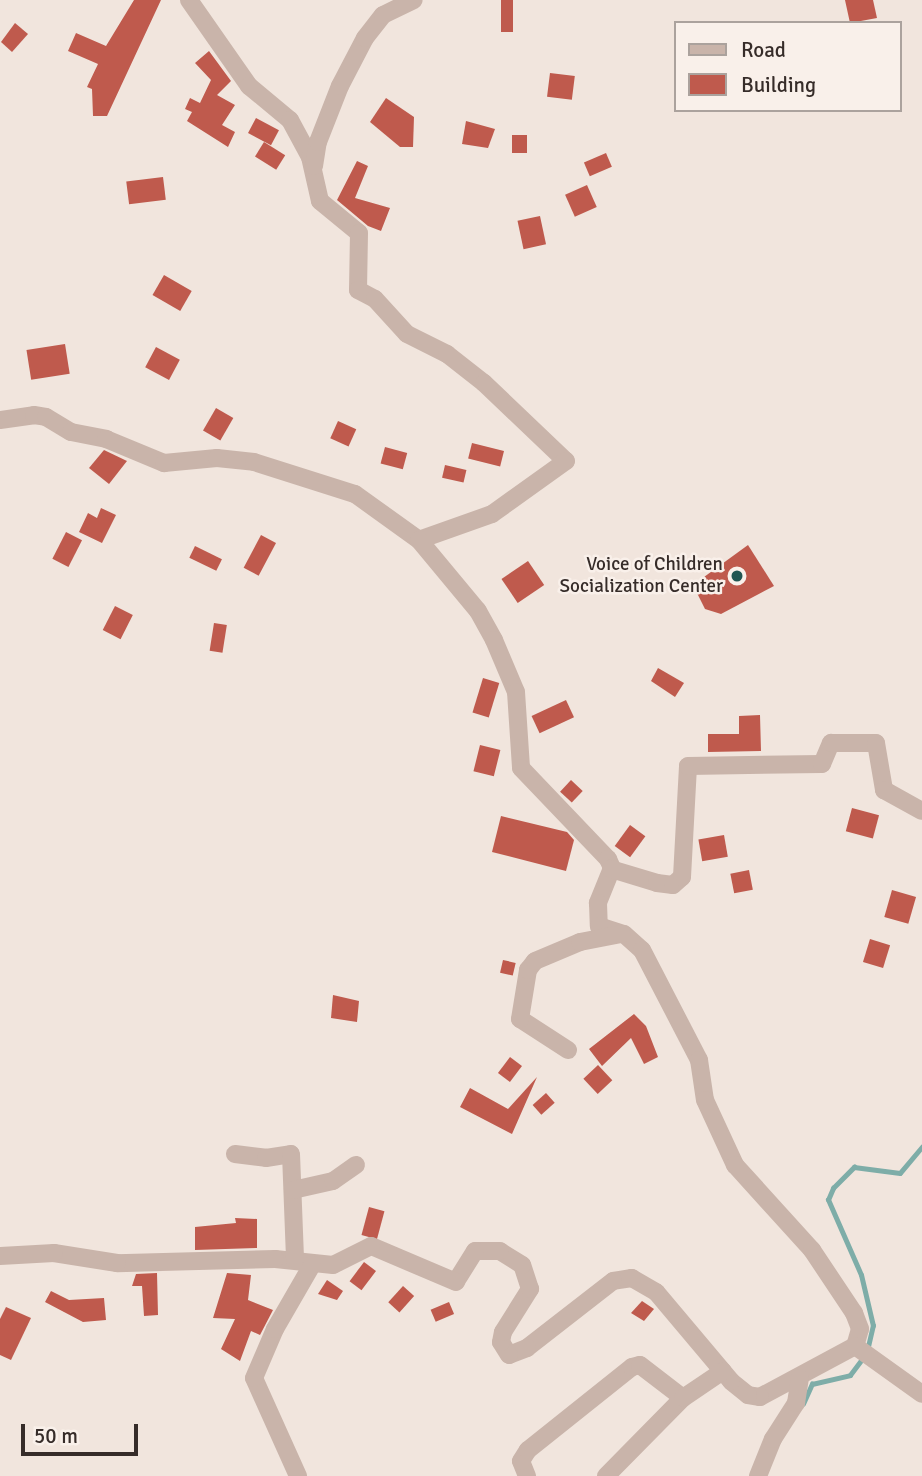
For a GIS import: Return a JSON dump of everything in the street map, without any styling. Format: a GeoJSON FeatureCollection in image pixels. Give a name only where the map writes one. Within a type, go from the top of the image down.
{"type":"FeatureCollection","features":[{"type":"Feature","properties":{"kind":"street"},"geometry":{"type":"LineString","coordinates":[[190,0],[249,86],[290,120],[313,169],[320,201],[359,233],[358,290],[375,299],[407,334],[447,354],[484,383],[566,461],[492,514],[419,540]]}},
{"type":"Feature","properties":{"kind":"street"},"geometry":{"type":"LineString","coordinates":[[313,169],[317,142],[335,97],[365,38],[383,15],[414,0]]}},
{"type":"Feature","properties":{"kind":"street"},"geometry":{"type":"LineString","coordinates":[[0,420],[34,415],[46,417],[71,432],[106,439],[164,463],[217,458],[254,462],[355,494],[419,540],[478,611],[495,640],[516,692],[521,768],[608,859],[611,869],[596,917],[599,926],[624,934],[635,941],[653,968],[699,1060],[705,1100],[735,1165],[812,1250],[855,1313],[864,1351],[922,1394]]}},
{"type":"Feature","properties":{"kind":"street"},"geometry":{"type":"LineString","coordinates":[[611,869],[673,885],[682,877],[688,766],[822,764],[831,743],[876,743],[884,790],[922,811]]}},
{"type":"Feature","properties":{"kind":"street"},"geometry":{"type":"LineString","coordinates":[[568,1050],[520,1019],[528,970],[536,961],[580,942],[624,934]]}},
{"type":"Feature","properties":{"kind":"street"},"geometry":{"type":"LineString","coordinates":[[235,1154],[266,1158],[291,1154],[303,1262],[254,1378],[298,1476]]}},
{"type":"Feature","properties":{"kind":"street"},"geometry":{"type":"LineString","coordinates":[[293,1189],[333,1181],[356,1165]]}},
{"type":"Feature","properties":{"kind":"street"},"geometry":{"type":"LineString","coordinates":[[0,1256],[54,1253],[117,1263],[303,1262],[333,1265],[371,1246],[456,1282],[475,1251],[500,1251],[513,1256],[529,1277],[530,1289],[501,1342],[504,1350],[517,1355],[614,1281],[632,1278],[656,1292],[723,1371],[748,1395],[760,1397],[864,1351]]}},
{"type":"Feature","properties":{"kind":"street"},"geometry":{"type":"LineString","coordinates":[[527,1476],[520,1461],[528,1450],[632,1367],[640,1365],[684,1398]]}},
{"type":"Feature","properties":{"kind":"street"},"geometry":{"type":"LineString","coordinates":[[606,1476],[684,1398],[723,1371]]}},
{"type":"Feature","properties":{"kind":"street"},"geometry":{"type":"LineString","coordinates":[[758,1476],[773,1439],[796,1403],[800,1378]]}},
{"type":"Feature","properties":{"kind":"building"},"geometry":{"type":"Polygon","coordinates":[[[134,0],[161,0],[107,116],[93,116],[92,89],[87,87],[98,64],[68,51],[76,33],[106,46],[134,0]]]}},
{"type":"Feature","properties":{"kind":"building"},"geometry":{"type":"Polygon","coordinates":[[[501,0],[513,0],[513,32],[501,32],[501,0]]]}},
{"type":"Feature","properties":{"kind":"building"},"geometry":{"type":"Polygon","coordinates":[[[845,0],[873,0],[877,18],[850,21],[845,0]]]}},
{"type":"Feature","properties":{"kind":"building"},"geometry":{"type":"Polygon","coordinates":[[[15,23],[28,34],[12,52],[1,42],[15,23]]]}},
{"type":"Feature","properties":{"kind":"building"},"geometry":{"type":"Polygon","coordinates":[[[209,51],[231,81],[217,95],[235,105],[222,125],[235,132],[228,147],[187,121],[192,112],[185,109],[190,98],[200,103],[211,80],[195,63],[209,51]]]}},
{"type":"Feature","properties":{"kind":"building"},"geometry":{"type":"Polygon","coordinates":[[[550,73],[575,76],[572,100],[547,97],[550,73]]]}},
{"type":"Feature","properties":{"kind":"building"},"geometry":{"type":"Polygon","coordinates":[[[386,98],[414,117],[413,147],[400,147],[370,122],[386,98]]]}},
{"type":"Feature","properties":{"kind":"building"},"geometry":{"type":"Polygon","coordinates":[[[256,118],[279,130],[271,145],[248,133],[256,118]]]}},
{"type":"Feature","properties":{"kind":"building"},"geometry":{"type":"Polygon","coordinates":[[[466,121],[495,129],[488,148],[462,144],[466,121]]]}},
{"type":"Feature","properties":{"kind":"building"},"geometry":{"type":"Polygon","coordinates":[[[512,135],[527,135],[527,153],[512,153],[512,135]]]}},
{"type":"Feature","properties":{"kind":"building"},"geometry":{"type":"Polygon","coordinates":[[[264,142],[285,155],[276,170],[255,156],[264,142]]]}},
{"type":"Feature","properties":{"kind":"building"},"geometry":{"type":"Polygon","coordinates":[[[606,153],[612,167],[590,176],[584,162],[606,153]]]}},
{"type":"Feature","properties":{"kind":"building"},"geometry":{"type":"Polygon","coordinates":[[[357,161],[368,166],[355,198],[390,208],[381,231],[368,226],[337,200],[357,161]]]}},
{"type":"Feature","properties":{"kind":"building"},"geometry":{"type":"Polygon","coordinates":[[[163,177],[166,200],[129,204],[126,182],[163,177]]]}},
{"type":"Feature","properties":{"kind":"building"},"geometry":{"type":"Polygon","coordinates":[[[587,185],[597,207],[575,217],[565,195],[587,185]]]}},
{"type":"Feature","properties":{"kind":"building"},"geometry":{"type":"Polygon","coordinates":[[[540,216],[546,244],[524,249],[518,221],[540,216]]]}},
{"type":"Feature","properties":{"kind":"building"},"geometry":{"type":"Polygon","coordinates":[[[164,275],[192,291],[180,311],[152,295],[164,275]]]}},
{"type":"Feature","properties":{"kind":"building"},"geometry":{"type":"Polygon","coordinates":[[[65,344],[70,374],[31,380],[26,350],[65,344]]]}},
{"type":"Feature","properties":{"kind":"building"},"geometry":{"type":"Polygon","coordinates":[[[156,347],[180,360],[169,380],[145,367],[156,347]]]}},
{"type":"Feature","properties":{"kind":"building"},"geometry":{"type":"Polygon","coordinates":[[[216,408],[233,418],[220,441],[203,431],[216,408]]]}},
{"type":"Feature","properties":{"kind":"building"},"geometry":{"type":"Polygon","coordinates":[[[338,421],[356,429],[349,446],[330,438],[338,421]]]}},
{"type":"Feature","properties":{"kind":"building"},"geometry":{"type":"Polygon","coordinates":[[[472,443],[504,451],[500,467],[468,459],[472,443]]]}},
{"type":"Feature","properties":{"kind":"building"},"geometry":{"type":"Polygon","coordinates":[[[385,447],[407,453],[403,469],[381,463],[385,447]]]}},
{"type":"Feature","properties":{"kind":"building"},"geometry":{"type":"Polygon","coordinates":[[[104,450],[127,461],[109,484],[89,468],[104,450]]]}},
{"type":"Feature","properties":{"kind":"building"},"geometry":{"type":"Polygon","coordinates":[[[445,465],[466,470],[464,483],[442,478],[445,465]]]}},
{"type":"Feature","properties":{"kind":"building"},"geometry":{"type":"Polygon","coordinates":[[[101,508],[116,515],[102,543],[79,532],[88,513],[97,518],[101,508]]]}},
{"type":"Feature","properties":{"kind":"building"},"geometry":{"type":"Polygon","coordinates":[[[66,532],[82,540],[68,567],[52,559],[66,532]]]}},
{"type":"Feature","properties":{"kind":"building"},"geometry":{"type":"Polygon","coordinates":[[[261,535],[276,543],[259,576],[244,568],[261,535]]]}},
{"type":"Feature","properties":{"kind":"building","name":"Voice of Children Socialization Center"},"geometry":{"type":"Polygon","coordinates":[[[748,545],[774,586],[721,614],[705,609],[693,585],[748,545]]]}},
{"type":"Feature","properties":{"kind":"building"},"geometry":{"type":"Polygon","coordinates":[[[195,546],[222,559],[216,571],[189,558],[195,546]]]}},
{"type":"Feature","properties":{"kind":"building"},"geometry":{"type":"Polygon","coordinates":[[[528,561],[544,585],[518,603],[501,579],[528,561]]]}},
{"type":"Feature","properties":{"kind":"building"},"geometry":{"type":"Polygon","coordinates":[[[115,606],[133,615],[121,639],[103,630],[115,606]]]}},
{"type":"Feature","properties":{"kind":"building"},"geometry":{"type":"Polygon","coordinates":[[[214,623],[227,625],[222,653],[210,651],[214,623]]]}},
{"type":"Feature","properties":{"kind":"building"},"geometry":{"type":"Polygon","coordinates":[[[658,668],[684,683],[675,697],[651,681],[658,668]]]}},
{"type":"Feature","properties":{"kind":"building"},"geometry":{"type":"Polygon","coordinates":[[[483,678],[499,683],[489,717],[472,712],[483,678]]]}},
{"type":"Feature","properties":{"kind":"building"},"geometry":{"type":"Polygon","coordinates":[[[566,700],[574,717],[540,733],[532,716],[566,700]]]}},
{"type":"Feature","properties":{"kind":"building"},"geometry":{"type":"Polygon","coordinates":[[[760,715],[761,751],[708,752],[708,734],[739,734],[739,716],[760,715]]]}},
{"type":"Feature","properties":{"kind":"building"},"geometry":{"type":"Polygon","coordinates":[[[480,745],[500,750],[494,776],[473,771],[480,745]]]}},
{"type":"Feature","properties":{"kind":"building"},"geometry":{"type":"Polygon","coordinates":[[[571,780],[583,791],[572,803],[560,792],[571,780]]]}},
{"type":"Feature","properties":{"kind":"building"},"geometry":{"type":"Polygon","coordinates":[[[852,808],[879,815],[873,838],[846,831],[852,808]]]}},
{"type":"Feature","properties":{"kind":"building"},"geometry":{"type":"Polygon","coordinates":[[[501,816],[567,832],[574,840],[566,871],[492,852],[501,816]]]}},
{"type":"Feature","properties":{"kind":"building"},"geometry":{"type":"Polygon","coordinates":[[[630,825],[645,836],[630,857],[615,846],[630,825]]]}},
{"type":"Feature","properties":{"kind":"building"},"geometry":{"type":"Polygon","coordinates":[[[724,835],[728,857],[702,861],[698,840],[724,835]]]}},
{"type":"Feature","properties":{"kind":"building"},"geometry":{"type":"Polygon","coordinates":[[[749,870],[753,890],[734,893],[730,874],[749,870]]]}},
{"type":"Feature","properties":{"kind":"building"},"geometry":{"type":"Polygon","coordinates":[[[892,890],[916,897],[908,924],[884,917],[892,890]]]}},
{"type":"Feature","properties":{"kind":"building"},"geometry":{"type":"Polygon","coordinates":[[[870,939],[890,945],[883,968],[863,962],[870,939]]]}},
{"type":"Feature","properties":{"kind":"building"},"geometry":{"type":"Polygon","coordinates":[[[503,960],[516,963],[513,976],[500,973],[503,960]]]}},
{"type":"Feature","properties":{"kind":"building"},"geometry":{"type":"Polygon","coordinates":[[[333,995],[359,1001],[357,1022],[331,1018],[333,995]]]}},
{"type":"Feature","properties":{"kind":"building"},"geometry":{"type":"Polygon","coordinates":[[[634,1014],[646,1026],[658,1057],[644,1064],[631,1038],[602,1066],[589,1049],[634,1014]]]}},
{"type":"Feature","properties":{"kind":"building"},"geometry":{"type":"Polygon","coordinates":[[[510,1057],[522,1066],[510,1082],[498,1073],[510,1057]]]}},
{"type":"Feature","properties":{"kind":"building"},"geometry":{"type":"Polygon","coordinates":[[[598,1065],[612,1080],[598,1094],[583,1079],[598,1065]]]}},
{"type":"Feature","properties":{"kind":"building"},"geometry":{"type":"Polygon","coordinates":[[[537,1077],[512,1134],[460,1107],[470,1088],[508,1109],[537,1077]]]}},
{"type":"Feature","properties":{"kind":"building"},"geometry":{"type":"Polygon","coordinates":[[[546,1093],[555,1103],[541,1115],[533,1105],[546,1093]]]}},
{"type":"Feature","properties":{"kind":"building"},"geometry":{"type":"Polygon","coordinates":[[[369,1207],[384,1211],[377,1239],[361,1235],[369,1207]]]}},
{"type":"Feature","properties":{"kind":"building"},"geometry":{"type":"Polygon","coordinates":[[[235,1218],[257,1219],[257,1248],[195,1250],[195,1227],[236,1223],[235,1218]]]}},
{"type":"Feature","properties":{"kind":"building"},"geometry":{"type":"Polygon","coordinates":[[[364,1262],[376,1271],[362,1290],[350,1281],[364,1262]]]}},
{"type":"Feature","properties":{"kind":"building"},"geometry":{"type":"Polygon","coordinates":[[[157,1273],[158,1315],[144,1316],[142,1286],[132,1286],[136,1274],[157,1273]]]}},
{"type":"Feature","properties":{"kind":"building"},"geometry":{"type":"Polygon","coordinates":[[[227,1273],[251,1275],[248,1300],[273,1310],[260,1335],[251,1331],[240,1361],[221,1349],[235,1319],[213,1318],[227,1273]]]}},
{"type":"Feature","properties":{"kind":"building"},"geometry":{"type":"Polygon","coordinates":[[[327,1280],[343,1291],[337,1300],[318,1294],[327,1280]]]}},
{"type":"Feature","properties":{"kind":"building"},"geometry":{"type":"Polygon","coordinates":[[[403,1286],[414,1296],[399,1312],[388,1302],[403,1286]]]}},
{"type":"Feature","properties":{"kind":"building"},"geometry":{"type":"Polygon","coordinates":[[[51,1291],[69,1300],[104,1298],[106,1320],[83,1322],[45,1302],[51,1291]]]}},
{"type":"Feature","properties":{"kind":"building"},"geometry":{"type":"Polygon","coordinates":[[[642,1301],[654,1309],[644,1321],[631,1313],[642,1301]]]}},
{"type":"Feature","properties":{"kind":"building"},"geometry":{"type":"Polygon","coordinates":[[[449,1302],[454,1314],[436,1322],[431,1310],[449,1302]]]}},
{"type":"Feature","properties":{"kind":"building"},"geometry":{"type":"Polygon","coordinates":[[[6,1307],[31,1318],[11,1360],[0,1355],[0,1319],[6,1307]]]}},
{"type":"Feature","properties":{"kind":"waterway"},"geometry":{"type":"LineString","coordinates":[[867,1351],[873,1326],[861,1275],[828,1200],[833,1188],[854,1167],[900,1173],[922,1147]]}},
{"type":"Feature","properties":{"kind":"waterway"},"geometry":{"type":"LineString","coordinates":[[803,1404],[812,1384],[850,1375],[863,1358]]}},
{"type":"Feature","properties":{"kind":"place","name":"Voice of Children Socialization Center"},"geometry":{"type":"Point","coordinates":[737,576]}}]}
